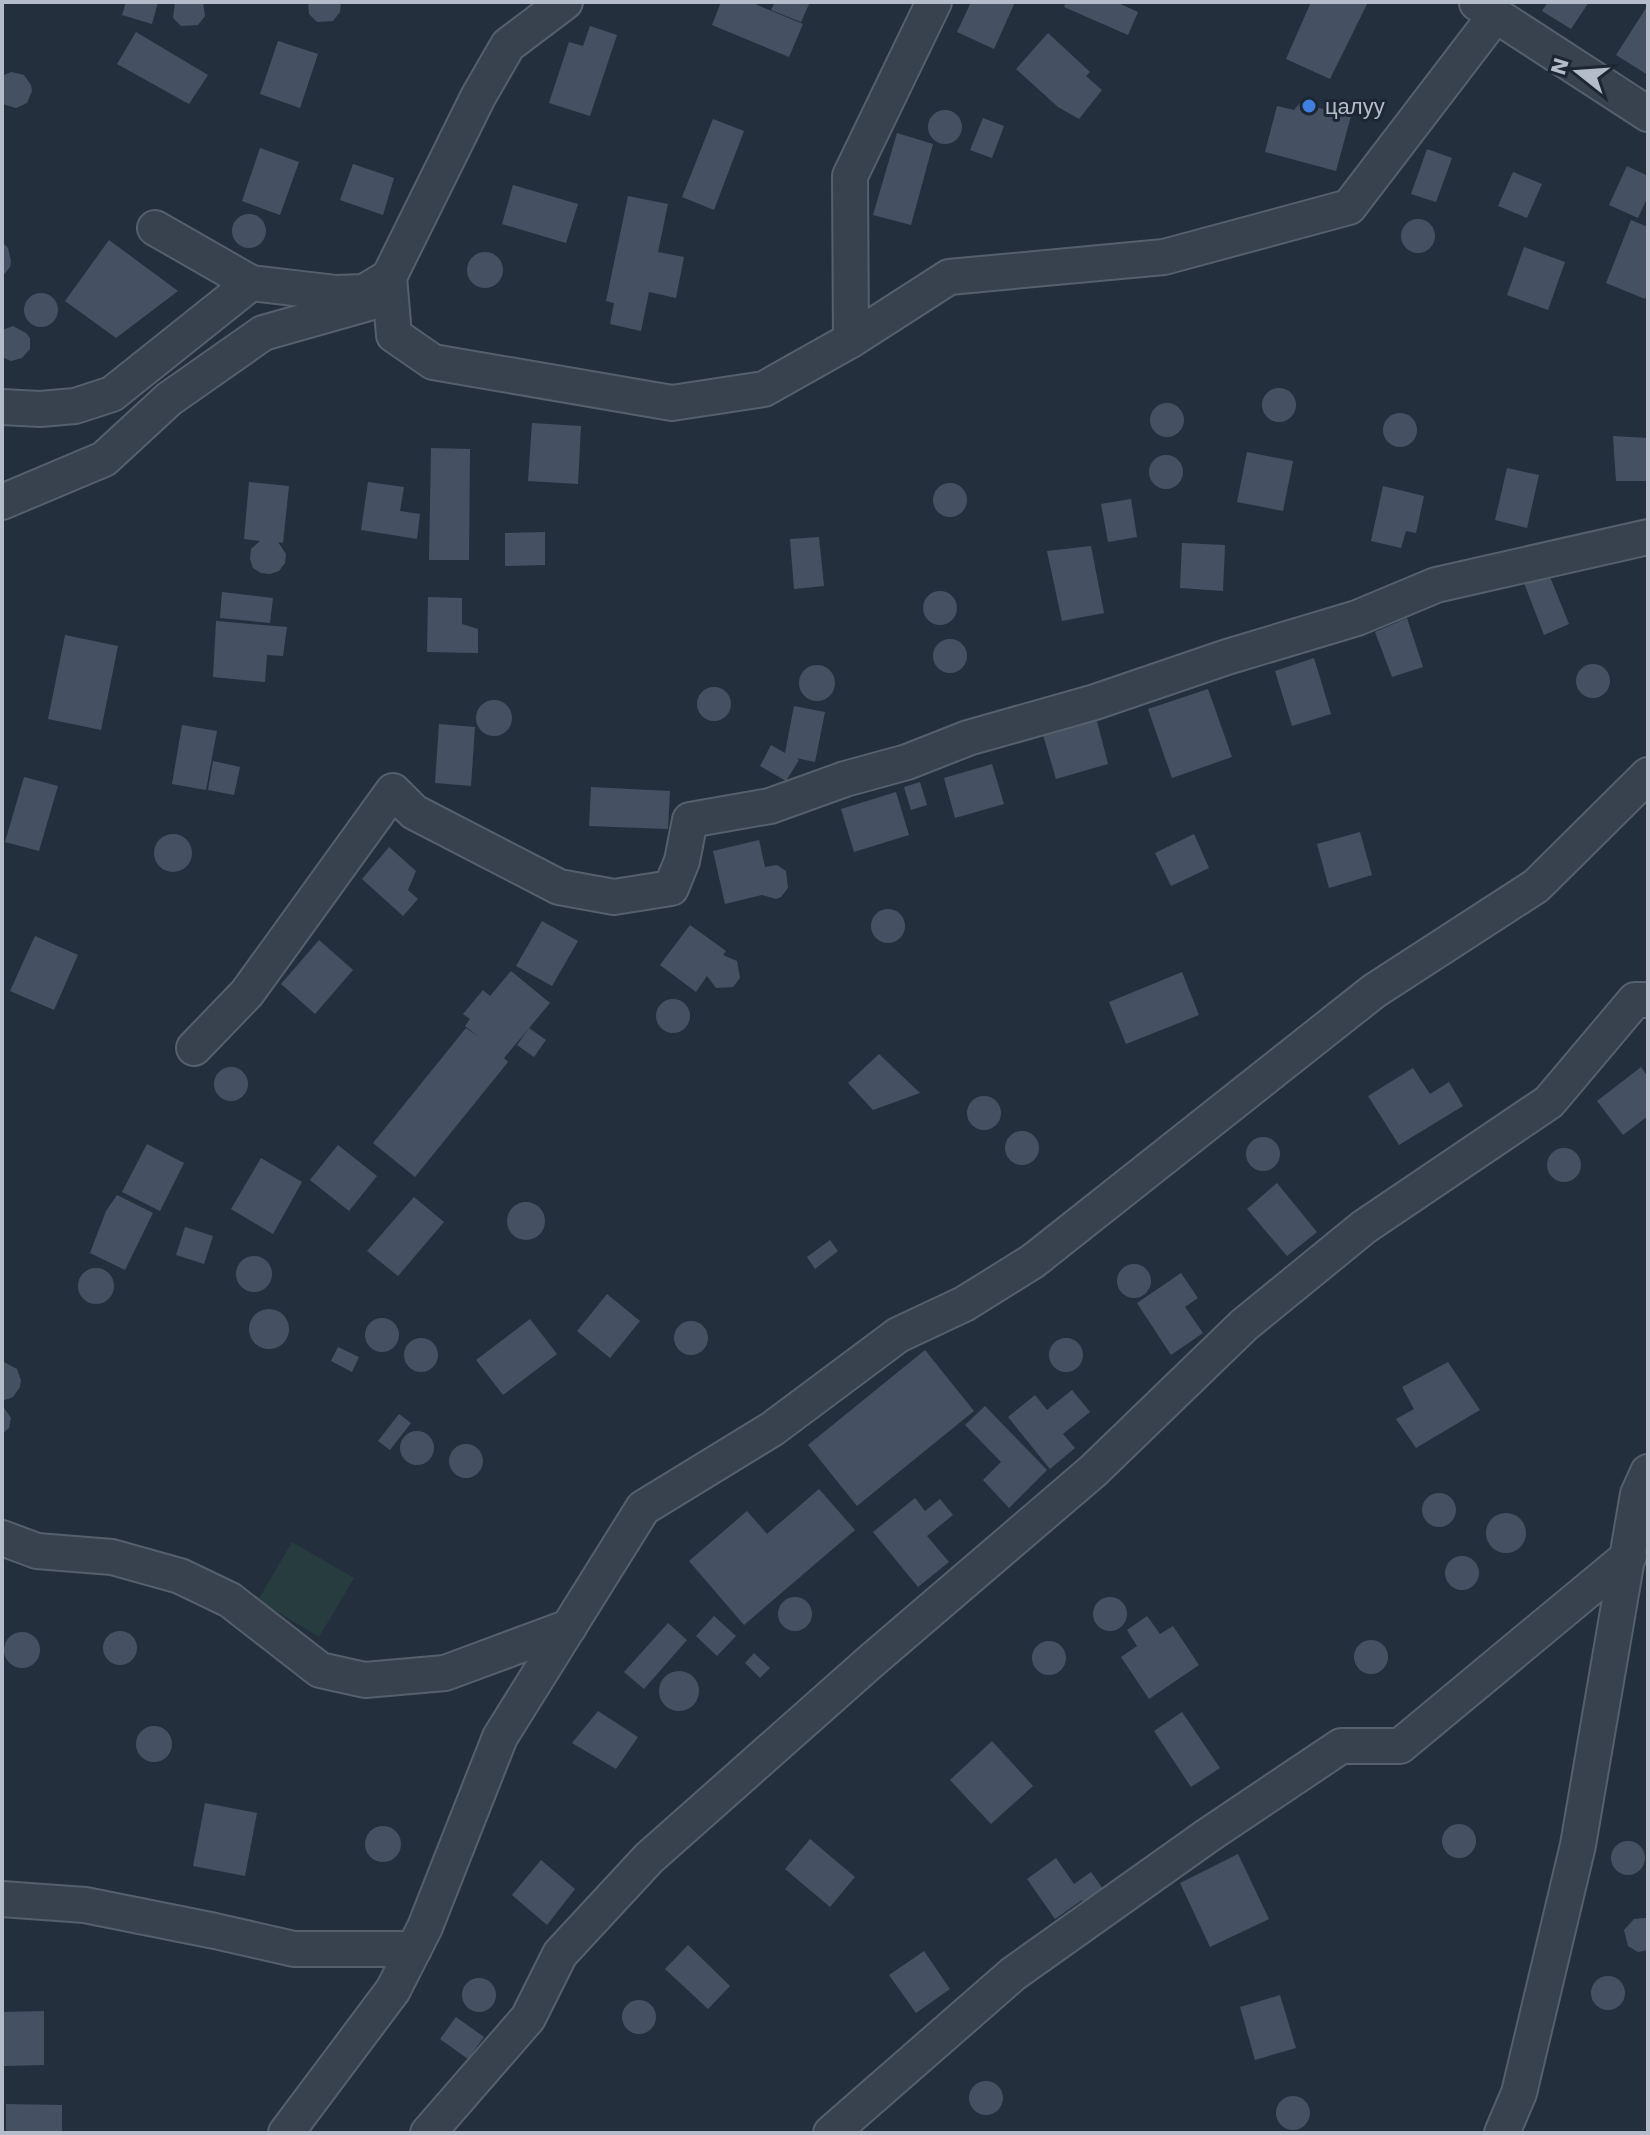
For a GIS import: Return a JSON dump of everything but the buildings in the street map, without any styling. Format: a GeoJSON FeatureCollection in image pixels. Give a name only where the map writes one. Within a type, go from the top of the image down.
{"type":"FeatureCollection","features":[{"type":"Feature","properties":{"kind":"street"},"geometry":{"type":"LineString","coordinates":[[565,2],[508,45],[478,97],[390,287],[394,335],[433,362],[672,403],[764,389],[851,340],[949,277],[1164,257],[1349,207],[1485,9],[1648,114]]}},
{"type":"Feature","properties":{"kind":"street"},"geometry":{"type":"LineString","coordinates":[[851,340],[850,176],[934,2]]}},
{"type":"Feature","properties":{"kind":"street"},"geometry":{"type":"LineString","coordinates":[[155,228],[251,283],[336,293],[390,287]]}},
{"type":"Feature","properties":{"kind":"street"},"geometry":{"type":"LineString","coordinates":[[2,407],[40,409],[75,406],[112,394],[251,283]]}},
{"type":"Feature","properties":{"kind":"street"},"geometry":{"type":"LineString","coordinates":[[2,502],[104,459],[169,399],[263,333],[390,287]]}},
{"type":"Feature","properties":{"kind":"street"},"geometry":{"type":"LineString","coordinates":[[194,1048],[247,993],[393,791],[414,812],[559,887],[614,897],[671,888],[682,861],[690,820],[770,806],[845,779],[907,762],[968,738],[1095,702],[1227,657],[1357,618],[1436,585],[1648,537]]}},
{"type":"Feature","properties":{"kind":"street"},"geometry":{"type":"LineString","coordinates":[[286,2133],[393,1990],[425,1927],[500,1737],[643,1508],[772,1429],[898,1335],[964,1304],[1033,1261],[1374,991],[1536,886],[1648,775]]}},
{"type":"Feature","properties":{"kind":"street"},"geometry":{"type":"LineString","coordinates":[[428,2133],[528,2018],[560,1954],[649,1858],[870,1662],[1093,1471],[1244,1325],[1364,1227],[1549,1102],[1644,991]]}},
{"type":"Feature","properties":{"kind":"street"},"geometry":{"type":"LineString","coordinates":[[1502,2133],[1519,2093],[1578,1845],[1638,1494],[1648,1472]]}},
{"type":"Feature","properties":{"kind":"street"},"geometry":{"type":"LineString","coordinates":[[2,1538],[37,1551],[112,1557],[180,1576],[230,1600],[320,1670],[365,1680],[445,1673],[569,1627]]}},
{"type":"Feature","properties":{"kind":"street"},"geometry":{"type":"LineString","coordinates":[[831,2133],[1013,1974],[1207,1836],[1341,1746],[1400,1746],[1629,1556]]}},
{"type":"Feature","properties":{"kind":"street"},"geometry":{"type":"LineString","coordinates":[[2,1899],[85,1905],[294,1949],[414,1949]]}},
{"type":"Feature","properties":{"kind":"green space"},"geometry":{"type":"Polygon","coordinates":[[[292,1542],[354,1578],[319,1637],[258,1600],[292,1542]]]}},
{"type":"Feature","properties":{"kind":"place","name":"цалуу"},"geometry":{"type":"Point","coordinates":[1309,106]}}]}
